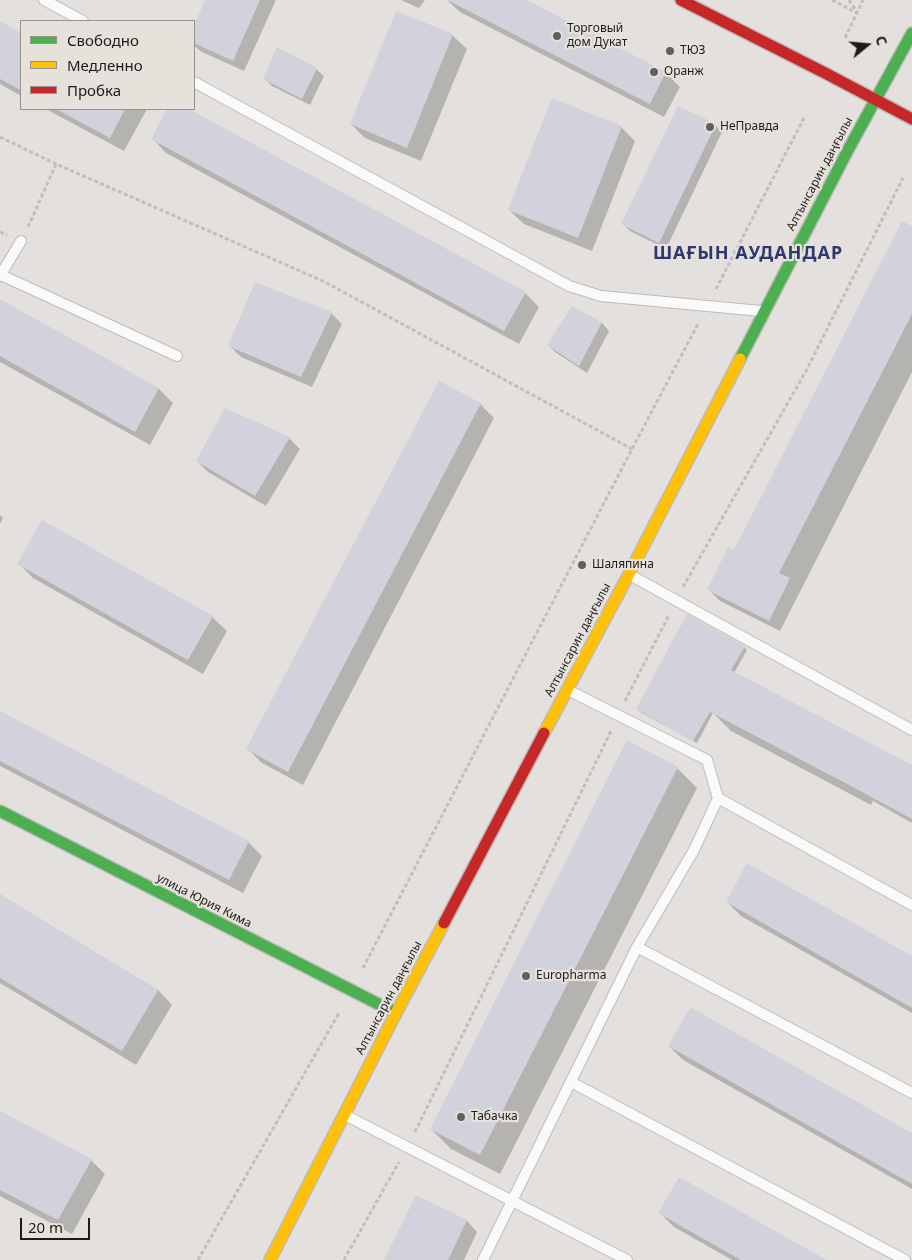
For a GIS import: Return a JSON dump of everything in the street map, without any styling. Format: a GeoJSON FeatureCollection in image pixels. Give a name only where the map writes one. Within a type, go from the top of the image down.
{"type":"FeatureCollection","features":[{"type":"Feature","properties":{"kind":"main road"},"geometry":{"type":"LineString","coordinates":[[681,0],[912,119]]}},
{"type":"Feature","properties":{"kind":"main road","name":"Алтынсарин даңғылы"},"geometry":{"type":"LineString","coordinates":[[270,1260],[396,1013],[628,574],[848,150],[912,33]]}},
{"type":"Feature","properties":{"kind":"main road","name":"улица Юрия Кима"},"geometry":{"type":"LineString","coordinates":[[0,811],[396,1013]]}},
{"type":"Feature","properties":{"kind":"lane"},"geometry":{"type":"LineString","coordinates":[[44,0],[81,20]]}},
{"type":"Feature","properties":{"kind":"lane"},"geometry":{"type":"LineString","coordinates":[[195,83],[569,286],[602,296],[764,311]]}},
{"type":"Feature","properties":{"kind":"lane"},"geometry":{"type":"LineString","coordinates":[[21,241],[0,276],[177,356]]}},
{"type":"Feature","properties":{"kind":"lane"},"geometry":{"type":"LineString","coordinates":[[628,574],[912,730]]}},
{"type":"Feature","properties":{"kind":"lane"},"geometry":{"type":"LineString","coordinates":[[483,1260],[637,947],[694,850],[718,798],[707,760],[567,690]]}},
{"type":"Feature","properties":{"kind":"lane"},"geometry":{"type":"LineString","coordinates":[[718,798],[912,905]]}},
{"type":"Feature","properties":{"kind":"lane"},"geometry":{"type":"LineString","coordinates":[[637,947],[912,1093]]}},
{"type":"Feature","properties":{"kind":"lane"},"geometry":{"type":"LineString","coordinates":[[571,1082],[905,1260]]}},
{"type":"Feature","properties":{"kind":"lane"},"geometry":{"type":"LineString","coordinates":[[344,1114],[628,1260]]}},
{"type":"Feature","properties":{"kind":"path"},"geometry":{"type":"LineString","coordinates":[[832,0],[857,13]]}},
{"type":"Feature","properties":{"kind":"path"},"geometry":{"type":"LineString","coordinates":[[849,0],[857,13]]}},
{"type":"Feature","properties":{"kind":"path"},"geometry":{"type":"LineString","coordinates":[[845,38],[863,0]]}},
{"type":"Feature","properties":{"kind":"path"},"geometry":{"type":"LineString","coordinates":[[198,1260],[351,991],[806,116]]}},
{"type":"Feature","properties":{"kind":"path"},"geometry":{"type":"LineString","coordinates":[[0,137],[56,164],[323,281],[632,449]]}},
{"type":"Feature","properties":{"kind":"path"},"geometry":{"type":"LineString","coordinates":[[21,241],[56,164]]}},
{"type":"Feature","properties":{"kind":"building"},"geometry":{"type":"Polygon","coordinates":[[[205,0],[260,0],[233,61],[195,43],[195,24],[205,0]]]}},
{"type":"Feature","properties":{"kind":"building","name":"Торговый дом Дукат"},"geometry":{"type":"Polygon","coordinates":[[[447,0],[527,0],[666,72],[650,104],[447,0]]]}},
{"type":"Feature","properties":{"kind":"building"},"geometry":{"type":"Polygon","coordinates":[[[396,11],[453,34],[407,148],[350,124],[396,11]]]}},
{"type":"Feature","properties":{"kind":"building"},"geometry":{"type":"Polygon","coordinates":[[[0,21],[20,32],[20,89],[0,79],[0,21]]]}},
{"type":"Feature","properties":{"kind":"building"},"geometry":{"type":"Polygon","coordinates":[[[277,47],[317,68],[302,99],[263,79],[277,47]]]}},
{"type":"Feature","properties":{"kind":"building"},"geometry":{"type":"Polygon","coordinates":[[[552,98],[622,126],[578,238],[508,210],[552,98]]]}},
{"type":"Feature","properties":{"kind":"building"},"geometry":{"type":"Polygon","coordinates":[[[678,106],[716,124],[659,243],[621,224],[678,106]]]}},
{"type":"Feature","properties":{"kind":"building"},"geometry":{"type":"Polygon","coordinates":[[[58,110],[124,110],[110,138],[58,110]]]}},
{"type":"Feature","properties":{"kind":"building"},"geometry":{"type":"Polygon","coordinates":[[[166,110],[191,110],[526,292],[504,331],[151,139],[166,110]]]}},
{"type":"Feature","properties":{"kind":"building"},"geometry":{"type":"Polygon","coordinates":[[[902,221],[912,226],[912,314],[779,573],[790,578],[769,621],[707,590],[728,547],[734,550],[902,221]]]}},
{"type":"Feature","properties":{"kind":"building"},"geometry":{"type":"Polygon","coordinates":[[[255,282],[332,312],[301,377],[228,346],[255,282]]]}},
{"type":"Feature","properties":{"kind":"building"},"geometry":{"type":"Polygon","coordinates":[[[0,299],[159,388],[135,432],[0,356],[0,299]]]}},
{"type":"Feature","properties":{"kind":"building"},"geometry":{"type":"Polygon","coordinates":[[[572,306],[602,322],[579,366],[547,345],[572,306]]]}},
{"type":"Feature","properties":{"kind":"building"},"geometry":{"type":"Polygon","coordinates":[[[439,381],[481,403],[288,772],[246,749],[439,381]]]}},
{"type":"Feature","properties":{"kind":"building"},"geometry":{"type":"Polygon","coordinates":[[[225,408],[290,437],[255,496],[196,461],[225,408]]]}},
{"type":"Feature","properties":{"kind":"building"},"geometry":{"type":"Polygon","coordinates":[[[42,520],[213,616],[188,660],[17,564],[42,520]]]}},
{"type":"Feature","properties":{"kind":"building"},"geometry":{"type":"Polygon","coordinates":[[[687,614],[745,646],[731,670],[912,765],[912,819],[710,712],[693,741],[636,709],[687,614]]]}},
{"type":"Feature","properties":{"kind":"building"},"geometry":{"type":"Polygon","coordinates":[[[0,711],[249,841],[229,880],[0,761],[0,711]]]}},
{"type":"Feature","properties":{"kind":"building"},"geometry":{"type":"Polygon","coordinates":[[[627,740],[678,767],[480,1155],[430,1129],[627,740]]]}},
{"type":"Feature","properties":{"kind":"building"},"geometry":{"type":"Polygon","coordinates":[[[747,863],[912,956],[912,1008],[726,902],[747,863]]]}},
{"type":"Feature","properties":{"kind":"building"},"geometry":{"type":"Polygon","coordinates":[[[0,894],[158,990],[122,1051],[0,978],[0,894]]]}},
{"type":"Feature","properties":{"kind":"building"},"geometry":{"type":"Polygon","coordinates":[[[690,1007],[912,1133],[912,1184],[668,1046],[690,1007]]]}},
{"type":"Feature","properties":{"kind":"building"},"geometry":{"type":"Polygon","coordinates":[[[0,1111],[92,1159],[58,1220],[0,1190],[0,1111]]]}},
{"type":"Feature","properties":{"kind":"building"},"geometry":{"type":"Polygon","coordinates":[[[679,1177],[827,1260],[741,1260],[658,1213],[679,1177]]]}},
{"type":"Feature","properties":{"kind":"building"},"geometry":{"type":"Polygon","coordinates":[[[416,1195],[467,1220],[448,1260],[384,1260],[416,1195]]]}},
{"type":"Feature","properties":{"kind":"traffic: fast"},"geometry":{"type":"LineString","coordinates":[[740,359],[848,150],[912,33]]}},
{"type":"Feature","properties":{"kind":"traffic: fast"},"geometry":{"type":"LineString","coordinates":[[0,811],[396,1013]]}},
{"type":"Feature","properties":{"kind":"traffic: slow"},"geometry":{"type":"LineString","coordinates":[[544,733],[740,359]]}},
{"type":"Feature","properties":{"kind":"traffic: slow"},"geometry":{"type":"LineString","coordinates":[[270,1260],[444,923]]}},
{"type":"Feature","properties":{"kind":"traffic: jam"},"geometry":{"type":"LineString","coordinates":[[681,0],[912,119]]}},
{"type":"Feature","properties":{"kind":"traffic: jam"},"geometry":{"type":"LineString","coordinates":[[444,923],[544,733]]}},
{"type":"Feature","properties":{"kind":"place","name":"Торговый дом Дукат"},"geometry":{"type":"Point","coordinates":[557,36]}},
{"type":"Feature","properties":{"kind":"place","name":"ТЮЗ"},"geometry":{"type":"Point","coordinates":[670,51]}},
{"type":"Feature","properties":{"kind":"place","name":"Оранж"},"geometry":{"type":"Point","coordinates":[654,72]}},
{"type":"Feature","properties":{"kind":"place","name":"НеПравда"},"geometry":{"type":"Point","coordinates":[710,127]}},
{"type":"Feature","properties":{"kind":"place","name":"Шаляпина"},"geometry":{"type":"Point","coordinates":[582,565]}},
{"type":"Feature","properties":{"kind":"place","name":"Europharma"},"geometry":{"type":"Point","coordinates":[526,976]}},
{"type":"Feature","properties":{"kind":"place","name":"Табачка"},"geometry":{"type":"Point","coordinates":[461,1117]}},
{"type":"Feature","properties":{"kind":"district","name":"ШАҒЫН АУДАНДАР"},"geometry":{"type":"Point","coordinates":[748,254]}}]}
